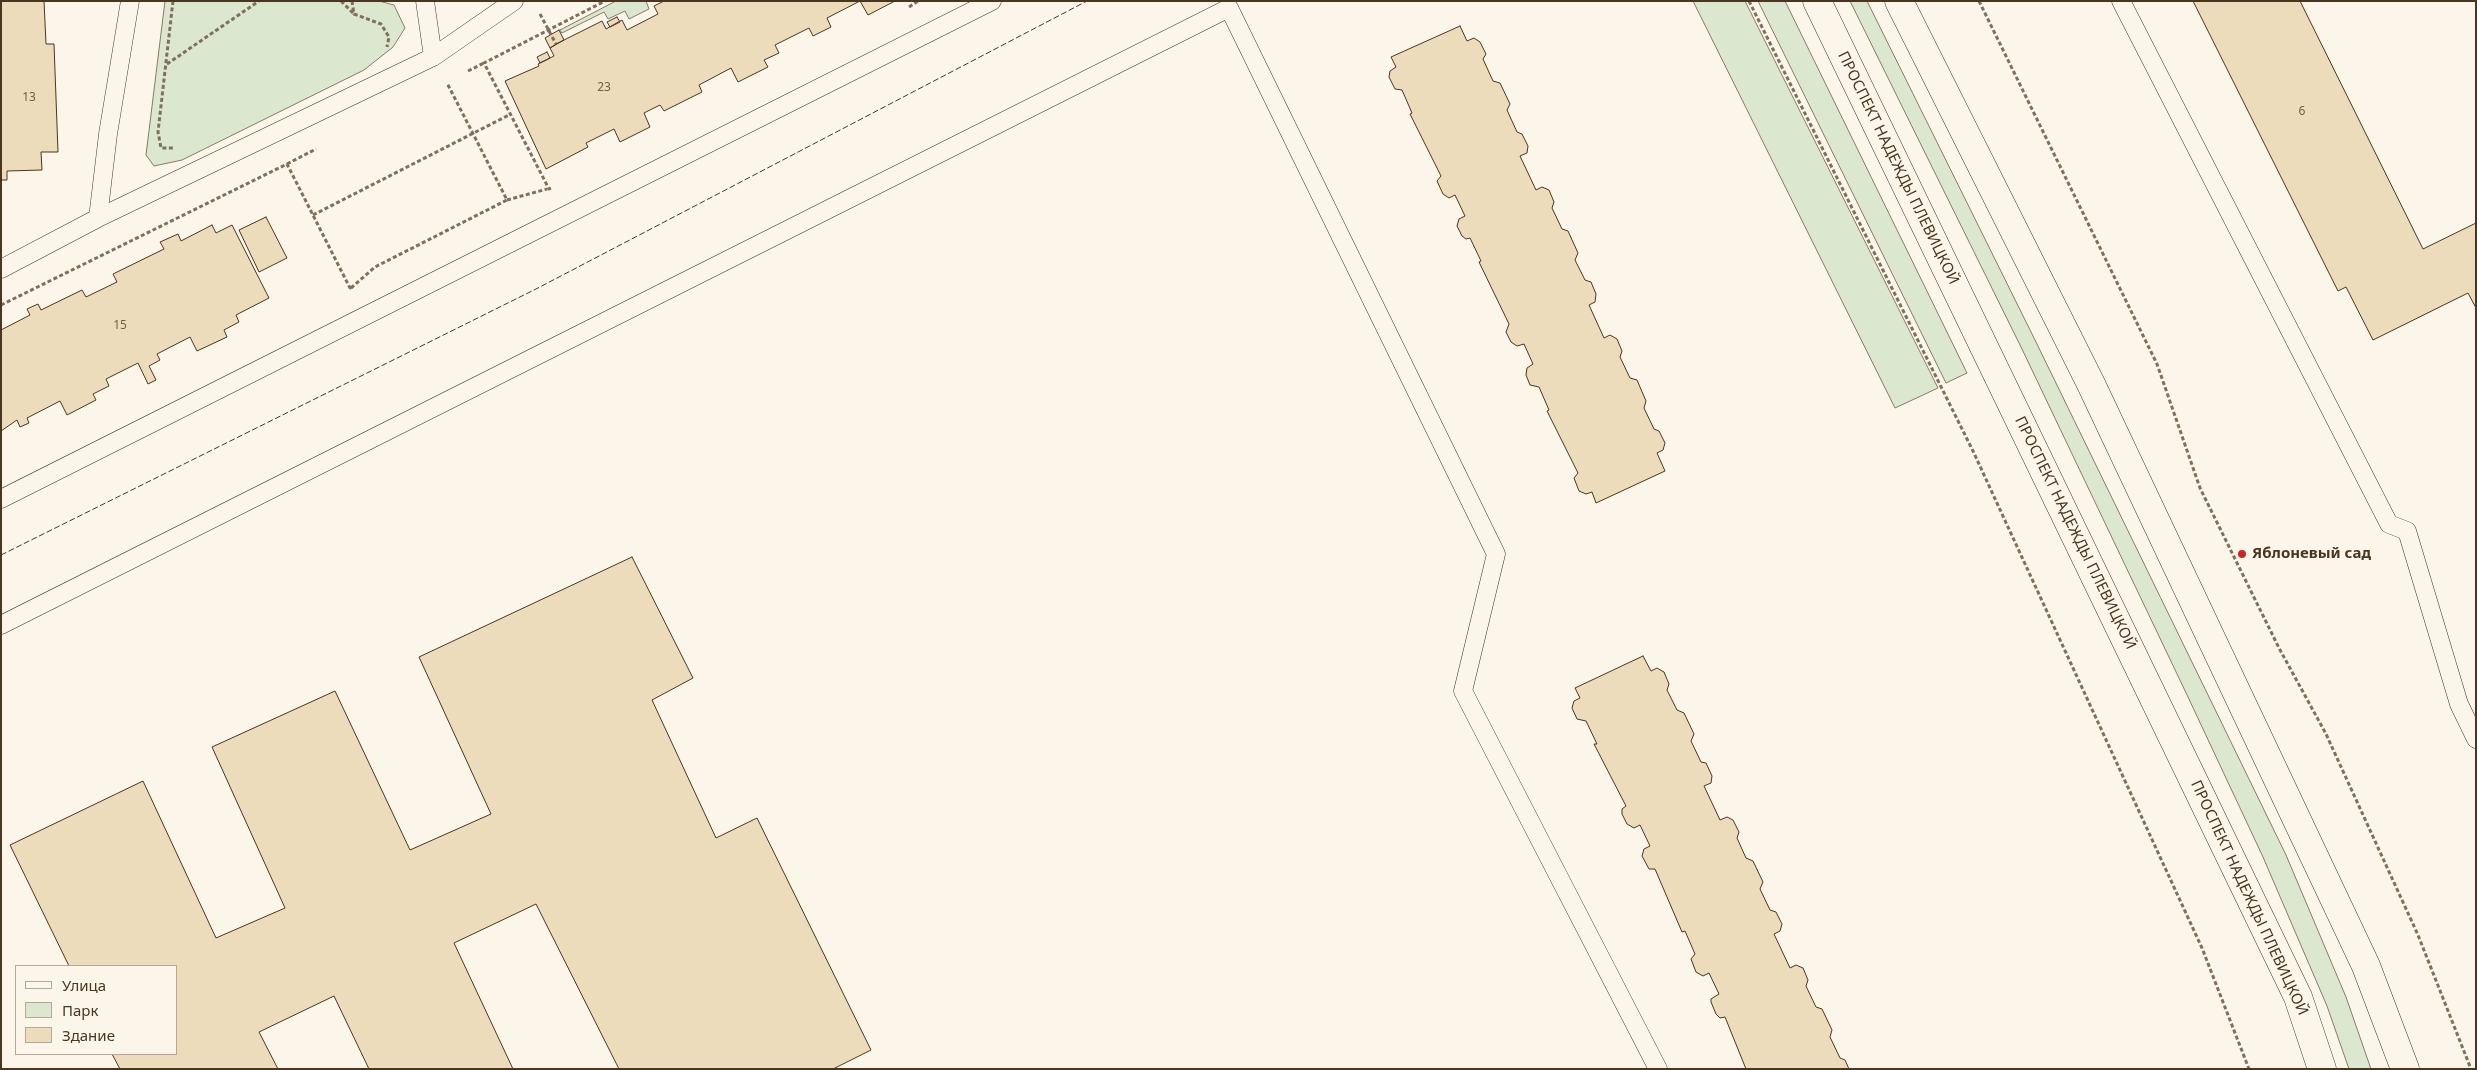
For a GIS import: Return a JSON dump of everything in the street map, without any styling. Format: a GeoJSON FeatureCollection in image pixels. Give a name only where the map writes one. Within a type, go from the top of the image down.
{"type":"FeatureCollection","features":[{"type":"Feature","properties":{"kind":"main road","name":"ПРОСПЕКТ НАДЕЖДЫ ПЛЕВИЦКОЙ"},"geometry":{"type":"LineString","coordinates":[[1817,1],[2298,997],[2322,1069]]}},
{"type":"Feature","properties":{"kind":"main road"},"geometry":{"type":"LineString","coordinates":[[1900,1],[2091,384],[2366,966],[2404,1069]]}},
{"type":"Feature","properties":{"kind":"lane"},"geometry":{"type":"LineString","coordinates":[[98,218],[108,134],[130,1]]}},
{"type":"Feature","properties":{"kind":"lane"},"geometry":{"type":"LineString","coordinates":[[426,1],[432,57]]}},
{"type":"Feature","properties":{"kind":"lane"},"geometry":{"type":"LineString","coordinates":[[1,270],[98,218],[432,57],[514,1]]}},
{"type":"Feature","properties":{"kind":"lane"},"geometry":{"type":"LineString","coordinates":[[1,499],[992,1]]}},
{"type":"Feature","properties":{"kind":"lane"},"geometry":{"type":"LineString","coordinates":[[2121,1],[2390,524],[2407,532],[2459,704],[2476,739]]}},
{"type":"Feature","properties":{"kind":"lane"},"geometry":{"type":"LineString","coordinates":[[1,626],[1229,8],[1496,554],[1463,692],[1658,1069]]}},
{"type":"Feature","properties":{"kind":"path"},"geometry":{"type":"LineString","coordinates":[[173,1],[158,132],[161,148],[174,148]]}},
{"type":"Feature","properties":{"kind":"path"},"geometry":{"type":"LineString","coordinates":[[166,64],[259,1]]}},
{"type":"Feature","properties":{"kind":"path"},"geometry":{"type":"LineString","coordinates":[[340,1],[354,14],[381,24],[389,37],[386,53]]}},
{"type":"Feature","properties":{"kind":"path"},"geometry":{"type":"LineString","coordinates":[[352,1],[354,14]]}},
{"type":"Feature","properties":{"kind":"path"},"geometry":{"type":"LineString","coordinates":[[549,189],[484,63],[605,1]]}},
{"type":"Feature","properties":{"kind":"path"},"geometry":{"type":"LineString","coordinates":[[903,11],[918,1]]}},
{"type":"Feature","properties":{"kind":"path"},"geometry":{"type":"LineString","coordinates":[[1749,1],[1973,451],[2202,948],[2249,1069]]}},
{"type":"Feature","properties":{"kind":"path"},"geometry":{"type":"LineString","coordinates":[[1979,1],[2157,364],[2200,488],[2279,648],[2326,734],[2418,935],[2471,1069]]}},
{"type":"Feature","properties":{"kind":"path"},"geometry":{"type":"LineString","coordinates":[[538,8],[556,44]]}},
{"type":"Feature","properties":{"kind":"path"},"geometry":{"type":"LineString","coordinates":[[446,83],[507,200]]}},
{"type":"Feature","properties":{"kind":"path"},"geometry":{"type":"LineString","coordinates":[[313,215],[509,114]]}},
{"type":"Feature","properties":{"kind":"path"},"geometry":{"type":"LineString","coordinates":[[1,305],[287,164],[350,288]]}},
{"type":"Feature","properties":{"kind":"path"},"geometry":{"type":"LineString","coordinates":[[342,293],[375,267],[507,200],[549,189],[557,185]]}},
{"type":"Feature","properties":{"kind":"green space"},"geometry":{"type":"Polygon","coordinates":[[[165,1],[379,1],[394,5],[405,28],[393,47],[364,70],[182,160],[154,166],[146,155],[165,1]]]}},
{"type":"Feature","properties":{"kind":"green space"},"geometry":{"type":"Polygon","coordinates":[[[616,1],[646,1],[649,9],[629,19],[625,11],[608,19],[604,12],[562,33],[560,30],[616,1]]]}},
{"type":"Feature","properties":{"kind":"green space"},"geometry":{"type":"Polygon","coordinates":[[[1693,1],[1745,1],[1938,388],[1895,408],[1693,1]]]}},
{"type":"Feature","properties":{"kind":"green space"},"geometry":{"type":"Polygon","coordinates":[[[1758,1],[1785,1],[1967,373],[1946,383],[1758,1]]]}},
{"type":"Feature","properties":{"kind":"green space"},"geometry":{"type":"Polygon","coordinates":[[[1850,1],[1867,1],[2035,340],[2286,855],[2346,997],[2371,1069],[2349,1069],[2327,1006],[2263,857],[2021,347],[1850,1]]]}},
{"type":"Feature","properties":{"kind":"building"},"geometry":{"type":"Polygon","coordinates":[[[1,1],[44,1],[46,44],[54,44],[58,152],[41,152],[42,170],[7,171],[7,180],[1,180],[1,1]]]}},
{"type":"Feature","properties":{"kind":"building"},"geometry":{"type":"Polygon","coordinates":[[[664,1],[860,1],[827,18],[831,27],[813,36],[809,28],[775,45],[779,53],[764,60],[768,67],[738,82],[731,68],[699,85],[702,92],[664,111],[660,105],[644,113],[650,127],[620,142],[614,129],[586,143],[588,147],[546,169],[505,81],[539,66],[538,64],[554,56],[550,48],[556,44],[602,21],[606,29],[622,20],[627,30],[658,14],[654,6],[664,1]]]}},
{"type":"Feature","properties":{"kind":"building"},"geometry":{"type":"Polygon","coordinates":[[[860,1],[895,1],[868,15],[860,1]]]}},
{"type":"Feature","properties":{"kind":"building"},"geometry":{"type":"Polygon","coordinates":[[[2193,1],[2300,1],[2423,249],[2476,223],[2476,308],[2468,293],[2373,340],[2346,287],[2338,291],[2193,1]]]}},
{"type":"Feature","properties":{"kind":"building"},"geometry":{"type":"Polygon","coordinates":[[[617,17],[620,22],[610,27],[607,22],[617,17]]]}},
{"type":"Feature","properties":{"kind":"building"},"geometry":{"type":"Polygon","coordinates":[[[1460,26],[1467,41],[1474,38],[1480,42],[1486,54],[1483,59],[1493,81],[1500,83],[1510,104],[1507,110],[1517,132],[1522,134],[1528,146],[1527,153],[1520,156],[1536,190],[1542,187],[1549,190],[1554,202],[1552,208],[1562,229],[1568,231],[1578,253],[1575,260],[1585,280],[1591,282],[1596,294],[1595,302],[1589,305],[1604,338],[1610,335],[1617,339],[1622,351],[1620,357],[1630,378],[1637,380],[1646,401],[1644,408],[1654,429],[1659,431],[1665,443],[1663,450],[1657,453],[1665,471],[1596,503],[1592,492],[1586,494],[1579,491],[1574,478],[1578,473],[1547,411],[1549,410],[1539,387],[1530,385],[1526,375],[1527,368],[1533,364],[1524,344],[1517,346],[1511,342],[1506,332],[1509,324],[1479,262],[1481,261],[1470,238],[1466,239],[1462,236],[1457,226],[1459,219],[1465,216],[1455,195],[1449,198],[1443,194],[1437,181],[1441,176],[1410,114],[1412,113],[1402,90],[1395,89],[1389,77],[1390,71],[1396,67],[1391,57],[1460,26]]]}},
{"type":"Feature","properties":{"kind":"building"},"geometry":{"type":"Polygon","coordinates":[[[559,30],[564,40],[550,48],[545,38],[559,30]]]}},
{"type":"Feature","properties":{"kind":"building"},"geometry":{"type":"Polygon","coordinates":[[[547,52],[550,58],[540,63],[537,57],[547,52]]]}},
{"type":"Feature","properties":{"kind":"building"},"geometry":{"type":"Polygon","coordinates":[[[266,217],[287,258],[259,272],[239,230],[266,217]]]}},
{"type":"Feature","properties":{"kind":"building"},"geometry":{"type":"Polygon","coordinates":[[[212,225],[216,233],[232,225],[269,298],[236,315],[239,322],[224,330],[227,337],[197,351],[190,337],[157,354],[160,360],[149,366],[156,380],[148,384],[138,363],[106,379],[109,386],[93,394],[96,400],[67,415],[60,401],[27,418],[29,423],[20,427],[17,420],[1,431],[1,330],[30,315],[27,309],[38,304],[41,310],[82,290],[86,297],[117,282],[113,274],[164,249],[160,242],[178,234],[181,241],[212,225]]]}},
{"type":"Feature","properties":{"kind":"building"},"geometry":{"type":"Polygon","coordinates":[[[632,557],[693,678],[652,700],[716,838],[757,818],[871,1050],[833,1069],[619,1069],[536,904],[454,943],[513,1069],[369,1069],[334,996],[259,1032],[278,1069],[120,1069],[113,1055],[178,1055],[178,965],[69,965],[10,845],[143,781],[216,938],[285,908],[212,747],[335,691],[410,850],[491,814],[419,657],[632,557]]]}},
{"type":"Feature","properties":{"kind":"building"},"geometry":{"type":"Polygon","coordinates":[[[1643,656],[1651,671],[1657,668],[1664,672],[1669,684],[1667,690],[1677,710],[1684,713],[1694,734],[1691,741],[1701,762],[1706,763],[1712,776],[1711,783],[1704,786],[1720,820],[1727,817],[1733,820],[1739,832],[1737,838],[1746,858],[1753,861],[1763,882],[1760,889],[1770,910],[1776,912],[1782,924],[1780,931],[1774,934],[1790,968],[1796,965],[1803,968],[1808,980],[1806,986],[1816,1007],[1822,1009],[1832,1030],[1830,1037],[1840,1058],[1845,1060],[1849,1069],[1746,1069],[1725,1017],[1720,1018],[1716,1014],[1711,999],[1719,994],[1709,973],[1703,976],[1696,972],[1691,959],[1695,954],[1685,931],[1682,932],[1655,869],[1649,869],[1642,856],[1644,849],[1650,846],[1640,825],[1634,828],[1627,824],[1622,814],[1622,809],[1626,806],[1594,744],[1597,744],[1586,721],[1577,719],[1572,708],[1574,701],[1580,698],[1575,688],[1643,656]]]}},
{"type":"Feature","properties":{"kind":"fence"},"geometry":{"type":"LineString","coordinates":[[1,555],[536,289],[1087,1]]}},
{"type":"Feature","properties":{"kind":"place","name":"Яблоневый сад"},"geometry":{"type":"Point","coordinates":[2242,554]}}]}
